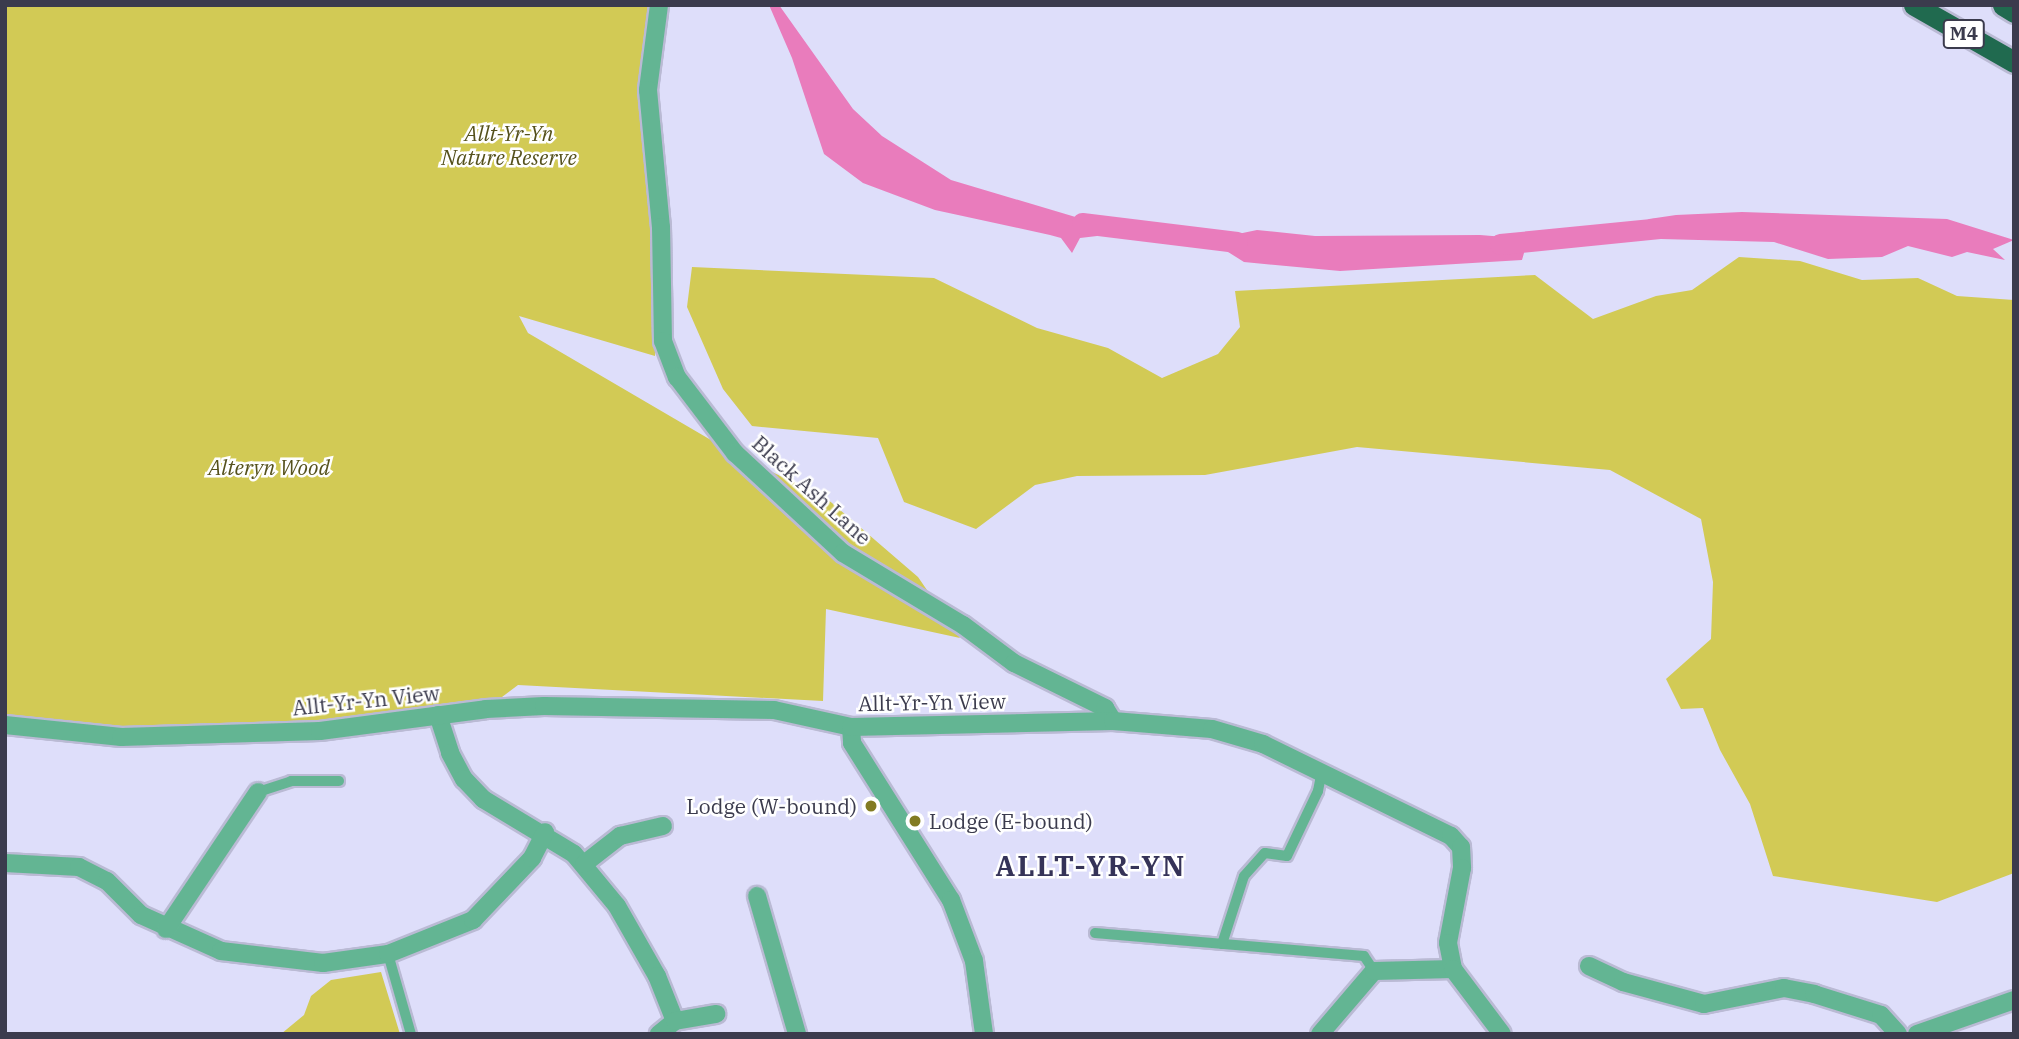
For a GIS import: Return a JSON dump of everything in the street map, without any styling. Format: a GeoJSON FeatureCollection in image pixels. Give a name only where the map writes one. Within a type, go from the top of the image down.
{"type":"FeatureCollection","features":[{"type":"Feature","properties":{"kind":"highway","name":"M4"},"geometry":{"type":"LineString","coordinates":[[1914,5],[2014,62]]}},
{"type":"Feature","properties":{"kind":"highway","name":"M4"},"geometry":{"type":"LineString","coordinates":[[2003,5],[2014,12]]}},
{"type":"Feature","properties":{"kind":"street","name":"Black Ash Lane"},"geometry":{"type":"LineString","coordinates":[[659,5],[648,90],[661,227],[663,341],[677,377],[735,453],[844,553],[963,625],[1014,663],[1105,708],[1113,721]]}},
{"type":"Feature","properties":{"kind":"street","name":"Allt-Yr-Yn View"},"geometry":{"type":"LineString","coordinates":[[5,725],[121,737],[320,731],[439,715],[544,706],[774,710],[851,727],[1113,721],[1212,729],[1264,744],[1322,771],[1438,827],[1461,847],[1462,869],[1448,943],[1452,969]]}},
{"type":"Feature","properties":{"kind":"street"},"geometry":{"type":"LineString","coordinates":[[439,715],[450,753],[464,779],[483,799],[545,832],[584,864],[639,941],[675,1021]]}},
{"type":"Feature","properties":{"kind":"street"},"geometry":{"type":"LineString","coordinates":[[851,727],[852,743],[951,900],[974,961],[984,1034]]}},
{"type":"Feature","properties":{"kind":"street"},"geometry":{"type":"LineString","coordinates":[[166,929],[258,792]]}},
{"type":"Feature","properties":{"kind":"street"},"geometry":{"type":"LineString","coordinates":[[584,864],[620,835],[663,826]]}},
{"type":"Feature","properties":{"kind":"street"},"geometry":{"type":"LineString","coordinates":[[5,863],[52,862],[79,867],[107,881],[141,915],[166,929],[221,951],[323,963],[388,954],[473,920],[525,867],[545,832]]}},
{"type":"Feature","properties":{"kind":"street"},"geometry":{"type":"LineString","coordinates":[[757,896],[797,1034]]}},
{"type":"Feature","properties":{"kind":"street"},"geometry":{"type":"LineString","coordinates":[[1589,966],[1623,982],[1704,1004],[1784,988],[1814,994],[1881,1015],[1898,1034]]}},
{"type":"Feature","properties":{"kind":"street"},"geometry":{"type":"LineString","coordinates":[[1320,1034],[1374,971],[1452,969],[1502,1034]]}},
{"type":"Feature","properties":{"kind":"street"},"geometry":{"type":"LineString","coordinates":[[1917,1034],[2014,1000]]}},
{"type":"Feature","properties":{"kind":"street"},"geometry":{"type":"LineString","coordinates":[[659,1034],[675,1021],[716,1014]]}},
{"type":"Feature","properties":{"kind":"lane"},"geometry":{"type":"LineString","coordinates":[[1222,944],[1244,876],[1265,853],[1287,856],[1318,791],[1322,771]]}},
{"type":"Feature","properties":{"kind":"lane"},"geometry":{"type":"LineString","coordinates":[[258,792],[291,781],[339,781]]}},
{"type":"Feature","properties":{"kind":"lane"},"geometry":{"type":"LineString","coordinates":[[1095,933],[1364,956],[1374,971]]}},
{"type":"Feature","properties":{"kind":"lane"},"geometry":{"type":"LineString","coordinates":[[388,954],[411,1034]]}},
{"type":"Feature","properties":{"kind":"green space","name":"Alteryn Wood"},"geometry":{"type":"Polygon","coordinates":[[[5,5],[659,5],[648,90],[661,227],[655,356],[519,316],[528,333],[740,457],[825,497],[918,577],[960,638],[826,609],[823,701],[518,685],[486,709],[320,731],[122,737],[5,725],[5,5]]]}},
{"type":"Feature","properties":{"kind":"green space"},"geometry":{"type":"Polygon","coordinates":[[[1739,257],[1800,261],[1862,280],[1918,278],[1957,296],[2014,300],[2014,873],[1937,902],[1773,876],[1750,804],[1720,750],[1703,708],[1681,709],[1666,679],[1711,639],[1713,582],[1701,519],[1610,470],[1357,447],[1205,475],[1077,476],[1035,485],[976,529],[904,502],[878,438],[752,426],[723,389],[687,307],[692,267],[934,278],[1037,328],[1108,348],[1162,378],[1218,354],[1240,327],[1235,291],[1535,275],[1593,319],[1656,296],[1692,290],[1739,257]]]}},
{"type":"Feature","properties":{"kind":"green space"},"geometry":{"type":"Polygon","coordinates":[[[381,972],[400,1034],[281,1034],[304,1015],[311,996],[331,980],[381,972]]]}},
{"type":"Feature","properties":{"kind":"shaded area"},"geometry":{"type":"Polygon","coordinates":[[[769,5],[779,5],[853,109],[882,136],[951,180],[1109,227],[1097,236],[1080,238],[1072,253],[1061,238],[935,210],[863,183],[824,154],[792,58],[769,5]]]}},
{"type":"Feature","properties":{"kind":"shaded area"},"geometry":{"type":"Polygon","coordinates":[[[1742,212],[1947,219],[2014,240],[1993,249],[2005,260],[1967,252],[1952,257],[1908,246],[1882,257],[1828,259],[1774,242],[1661,239],[1633,229],[1649,219],[1742,212]]]}},
{"type":"Feature","properties":{"kind":"shaded area"},"geometry":{"type":"Polygon","coordinates":[[[1257,230],[1315,236],[1480,235],[1528,239],[1522,260],[1340,271],[1244,262],[1209,240],[1257,230]]]}},
{"type":"Feature","properties":{"kind":"waterway"},"geometry":{"type":"LineString","coordinates":[[1082,223],[1237,242]]}},
{"type":"Feature","properties":{"kind":"waterway"},"geometry":{"type":"LineString","coordinates":[[1500,244],[1659,228]]}},
{"type":"Feature","properties":{"kind":"place","name":"Lodge (W-bound)"},"geometry":{"type":"Point","coordinates":[871,806]}},
{"type":"Feature","properties":{"kind":"place","name":"Lodge (E-bound)"},"geometry":{"type":"Point","coordinates":[915,821]}},
{"type":"Feature","properties":{"kind":"district","name":"ALLT-YR-YN"},"geometry":{"type":"Point","coordinates":[1091,866]}},
{"type":"Feature","properties":{"kind":"park label","name":"Allt-Yr-Yn Nature Reserve"},"geometry":{"type":"Point","coordinates":[509,145]}}]}
